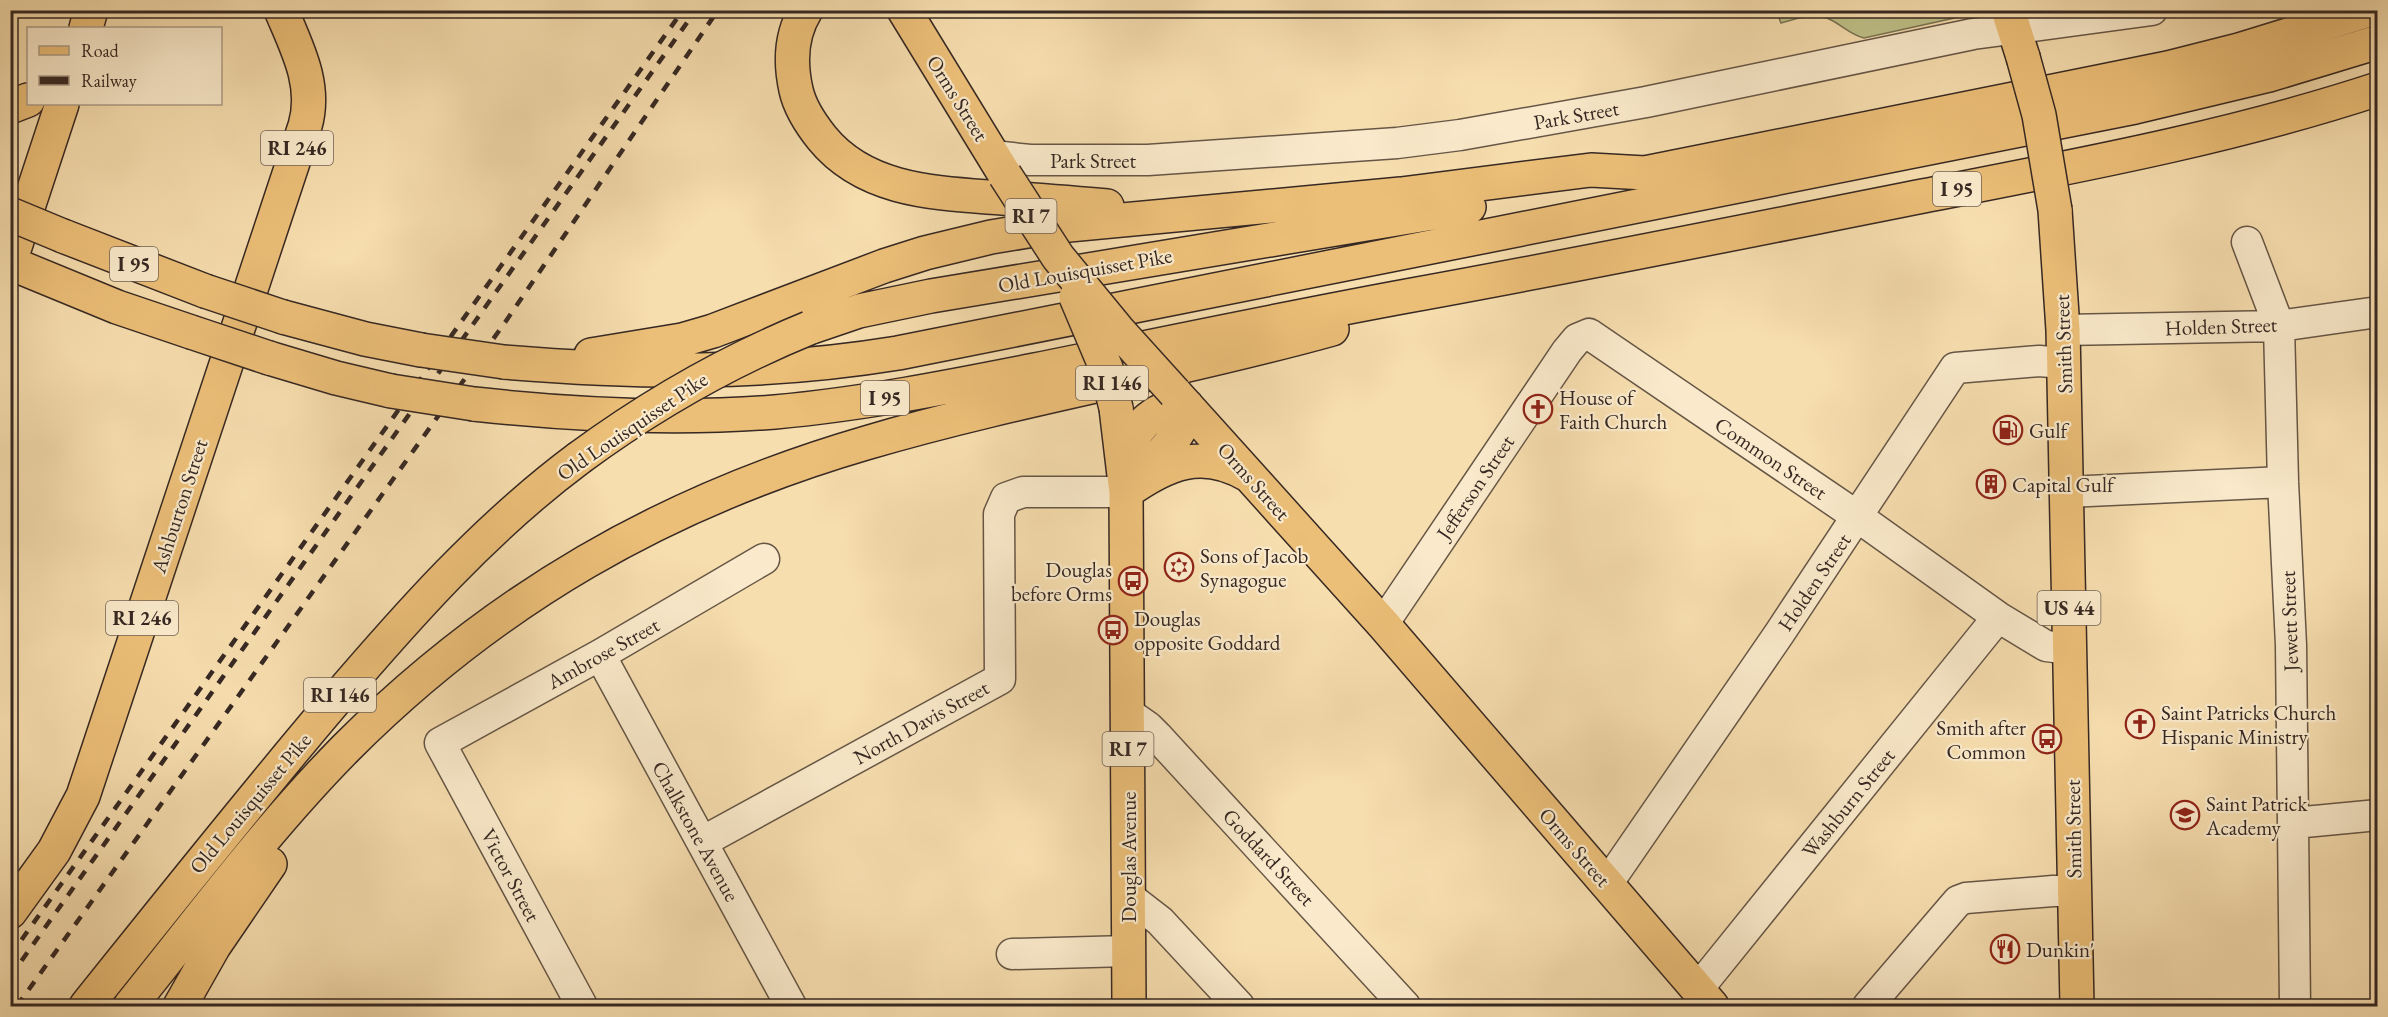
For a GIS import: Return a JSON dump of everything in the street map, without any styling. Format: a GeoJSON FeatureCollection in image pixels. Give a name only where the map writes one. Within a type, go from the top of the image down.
{"type":"FeatureCollection","features":[{"type":"Feature","properties":{"kind":"main road"},"geometry":{"type":"LineString","coordinates":[[86,27],[91,10]]}},
{"type":"Feature","properties":{"kind":"main road","name":"Ashburton Street"},"geometry":{"type":"LineString","coordinates":[[10,912],[58,844],[83,796],[304,126],[309,102],[308,85],[299,53],[281,10]]}},
{"type":"Feature","properties":{"kind":"main road"},"geometry":{"type":"LineString","coordinates":[[806,10],[796,33],[793,48],[797,96],[804,112],[825,142],[853,167],[867,175],[902,186],[939,193],[1204,213]]}},
{"type":"Feature","properties":{"kind":"main road","name":"Orms Street"},"geometry":{"type":"LineString","coordinates":[[904,10],[999,166],[1058,257],[1118,330],[1383,624],[1705,998]]}},
{"type":"Feature","properties":{"kind":"main road"},"geometry":{"type":"LineString","coordinates":[[504,362],[590,355],[698,336],[884,266],[925,253],[991,237],[1079,224],[1465,187],[1592,171],[1645,173],[2168,68],[2239,50],[2369,10]]}},
{"type":"Feature","properties":{"kind":"main road","name":"Smith Street"},"geometry":{"type":"LineString","coordinates":[[2015,32],[2039,116],[2055,210],[2063,330],[2077,1006]]}},
{"type":"Feature","properties":{"kind":"main road","name":"I 95"},"geometry":{"type":"LineString","coordinates":[[10,214],[205,291],[283,317],[365,339],[420,350],[504,362],[615,371],[698,371],[787,367],[898,353],[2135,107],[2269,75],[2378,42]]}},
{"type":"Feature","properties":{"kind":"main road","name":"I 95"},"geometry":{"type":"LineString","coordinates":[[10,263],[117,307],[191,332],[336,378],[391,391],[474,405],[588,414],[663,416],[737,414],[810,408],[959,385],[1282,319],[1533,273],[2181,144],[2278,120],[2378,89]]}},
{"type":"Feature","properties":{"kind":"main road"},"geometry":{"type":"LineString","coordinates":[[10,106],[27,100]]}},
{"type":"Feature","properties":{"kind":"main road"},"geometry":{"type":"LineString","coordinates":[[10,263],[62,105]]}},
{"type":"Feature","properties":{"kind":"main road","name":"Old Louisquisset Pike"},"geometry":{"type":"LineString","coordinates":[[86,1006],[272,775],[438,584],[503,519],[579,458],[682,388],[758,349],[859,311],[913,299],[1146,259],[1493,203],[1645,173]]}},
{"type":"Feature","properties":{"kind":"main road","name":"Douglas Avenue"},"geometry":{"type":"LineString","coordinates":[[1058,257],[1103,361],[1116,408],[1125,478],[1129,1006]]}},
{"type":"Feature","properties":{"kind":"main road","name":"Old Louisquisset Pike"},"geometry":{"type":"LineString","coordinates":[[130,1006],[272,829],[372,723],[452,652],[511,608],[555,579],[633,535],[688,508],[760,478],[904,432],[1226,358],[1533,273]]}},
{"type":"Feature","properties":{"kind":"main road"},"geometry":{"type":"LineString","coordinates":[[1125,478],[1179,432],[1185,419],[1181,400]]}},
{"type":"Feature","properties":{"kind":"main road"},"geometry":{"type":"LineString","coordinates":[[1125,478],[1160,471],[1191,461],[1225,464],[1250,477]]}},
{"type":"Feature","properties":{"kind":"main road"},"geometry":{"type":"LineString","coordinates":[[180,1006],[200,968],[248,894],[372,723]]}},
{"type":"Feature","properties":{"kind":"street","name":"Park Street"},"geometry":{"type":"LineString","coordinates":[[999,166],[1030,160],[1148,160],[1397,143],[1460,135],[1646,102],[1820,64],[2152,10]]}},
{"type":"Feature","properties":{"kind":"street","name":"Jewett Street"},"geometry":{"type":"LineString","coordinates":[[2247,242],[2279,326],[2283,482],[2291,645],[2295,1006]]}},
{"type":"Feature","properties":{"kind":"street","name":"Holden Street"},"geometry":{"type":"LineString","coordinates":[[2063,330],[2279,326],[2378,312]]}},
{"type":"Feature","properties":{"kind":"street","name":"Jefferson Street"},"geometry":{"type":"LineString","coordinates":[[1383,624],[1567,351],[1577,339],[1589,334],[1596,337]]}},
{"type":"Feature","properties":{"kind":"street","name":"Common Street"},"geometry":{"type":"LineString","coordinates":[[1596,337],[1998,617],[2046,646],[2070,649]]}},
{"type":"Feature","properties":{"kind":"street","name":"Holden Street"},"geometry":{"type":"LineString","coordinates":[[1607,884],[1857,517],[1955,368],[2039,361],[2064,363]]}},
{"type":"Feature","properties":{"kind":"street","name":"North Davis Street"},"geometry":{"type":"LineString","coordinates":[[702,842],[1000,679],[999,514],[1006,498],[1023,492],[1125,478]]}},
{"type":"Feature","properties":{"kind":"street"},"geometry":{"type":"LineString","coordinates":[[2067,492],[2283,482]]}},
{"type":"Feature","properties":{"kind":"street","name":"Ambrose Street"},"geometry":{"type":"LineString","coordinates":[[440,743],[600,655],[764,559]]}},
{"type":"Feature","properties":{"kind":"street","name":"Washburn Street"},"geometry":{"type":"LineString","coordinates":[[1705,998],[1998,617]]}},
{"type":"Feature","properties":{"kind":"street","name":"Chalkstone Avenue"},"geometry":{"type":"LineString","coordinates":[[600,655],[792,1006]]}},
{"type":"Feature","properties":{"kind":"street","name":"Goddard Street"},"geometry":{"type":"LineString","coordinates":[[1128,714],[1153,731],[1405,1006]]}},
{"type":"Feature","properties":{"kind":"street","name":"Victor Street"},"geometry":{"type":"LineString","coordinates":[[440,743],[582,1006]]}},
{"type":"Feature","properties":{"kind":"street"},"geometry":{"type":"LineString","coordinates":[[2294,823],[2378,815]]}},
{"type":"Feature","properties":{"kind":"street"},"geometry":{"type":"LineString","coordinates":[[1868,1006],[1958,901],[1966,898],[2075,891]]}},
{"type":"Feature","properties":{"kind":"street"},"geometry":{"type":"LineString","coordinates":[[1129,897],[1160,921],[1239,1006]]}},
{"type":"Feature","properties":{"kind":"street"},"geometry":{"type":"LineString","coordinates":[[1011,954],[1129,951]]}},
{"type":"Feature","properties":{"kind":"green space"},"geometry":{"type":"Polygon","coordinates":[[[1776,11],[1965,11],[1959,17],[1864,38],[1825,17],[1806,17],[1781,23],[1776,11]]]}},
{"type":"Feature","properties":{"kind":"railway"},"geometry":{"type":"LineString","coordinates":[[10,956],[683,10]]}},
{"type":"Feature","properties":{"kind":"railway"},"geometry":{"type":"LineString","coordinates":[[10,977],[696,10]]}},
{"type":"Feature","properties":{"kind":"railway"},"geometry":{"type":"LineString","coordinates":[[17,1006],[506,321],[718,10]]}},
{"type":"Feature","properties":{"kind":"place","name":"House of Faith Church"},"geometry":{"type":"Point","coordinates":[1538,409]}},
{"type":"Feature","properties":{"kind":"place","name":"Gulf"},"geometry":{"type":"Point","coordinates":[2008,430]}},
{"type":"Feature","properties":{"kind":"place","name":"Capital Gulf"},"geometry":{"type":"Point","coordinates":[1991,484]}},
{"type":"Feature","properties":{"kind":"place","name":"Sons of Jacob Synagogue"},"geometry":{"type":"Point","coordinates":[1179,567]}},
{"type":"Feature","properties":{"kind":"place","name":"Douglas before Orms"},"geometry":{"type":"Point","coordinates":[1133,581]}},
{"type":"Feature","properties":{"kind":"place","name":"Douglas opposite Goddard"},"geometry":{"type":"Point","coordinates":[1113,630]}},
{"type":"Feature","properties":{"kind":"place","name":"Saint Patricks Church Hispanic Ministry"},"geometry":{"type":"Point","coordinates":[2140,724]}},
{"type":"Feature","properties":{"kind":"place","name":"Smith after Common"},"geometry":{"type":"Point","coordinates":[2047,739]}},
{"type":"Feature","properties":{"kind":"place","name":"Saint Patrick Academy"},"geometry":{"type":"Point","coordinates":[2185,815]}},
{"type":"Feature","properties":{"kind":"place","name":"Dunkin'"},"geometry":{"type":"Point","coordinates":[2005,949]}}]}
